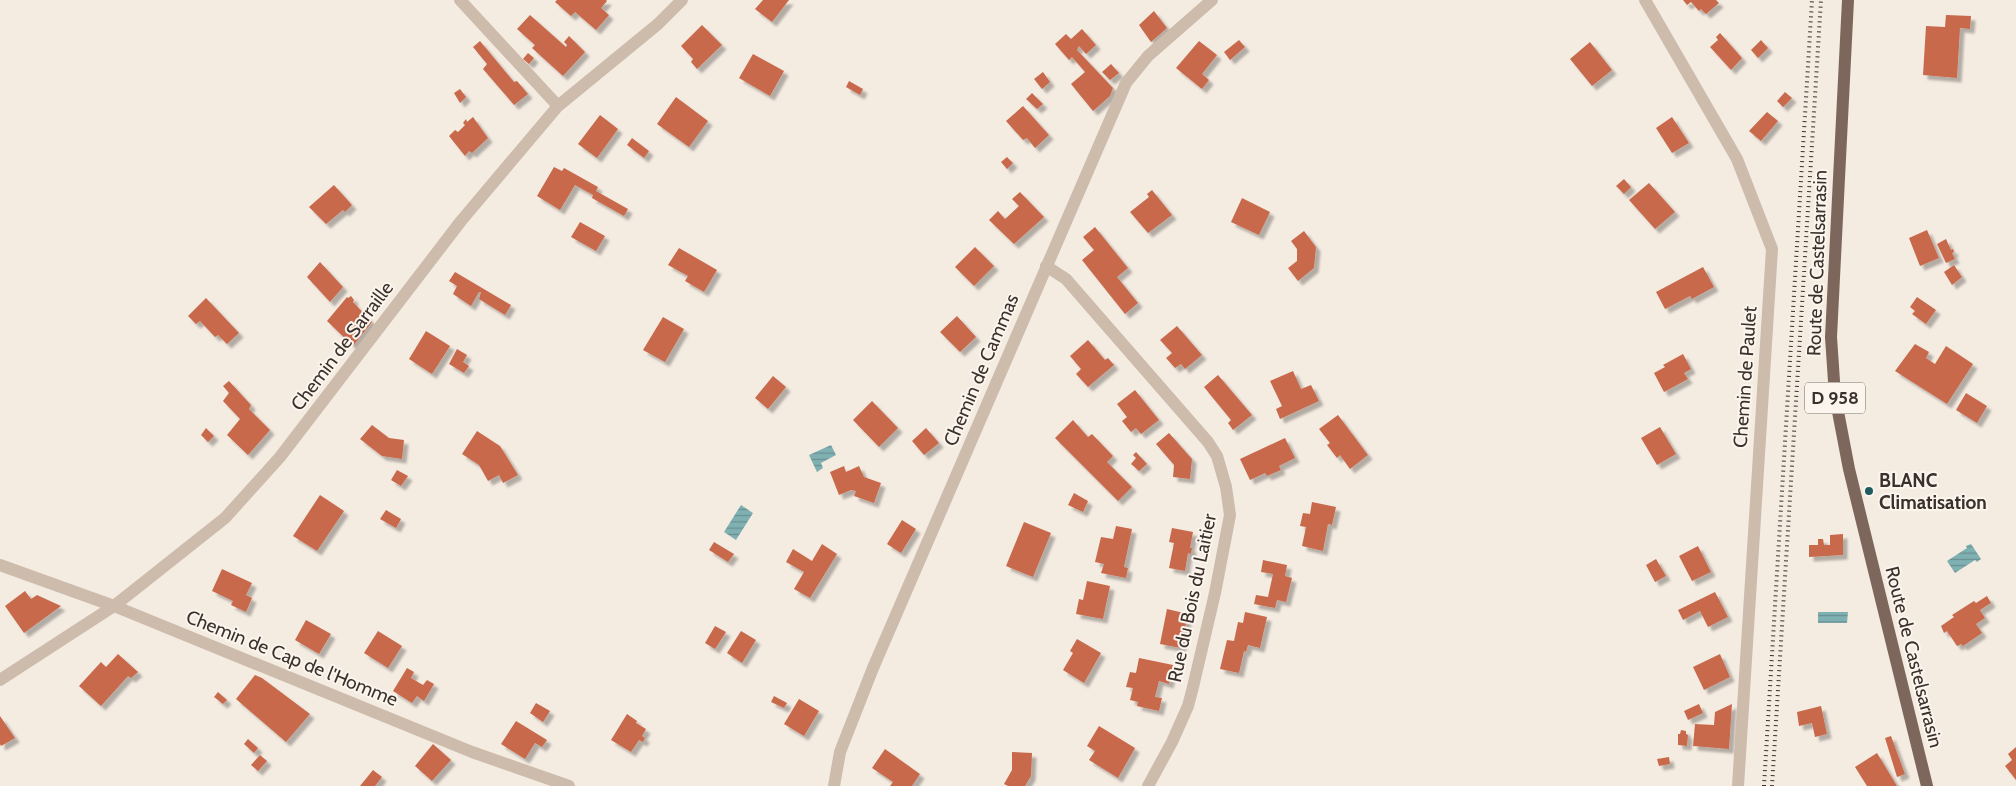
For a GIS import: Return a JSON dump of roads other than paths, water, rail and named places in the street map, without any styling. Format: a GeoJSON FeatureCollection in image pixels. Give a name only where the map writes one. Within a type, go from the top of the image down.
{"type":"FeatureCollection","features":[{"type":"Feature","properties":{"kind":"main road","name":"Route de Castelsarrasin"},"geometry":{"type":"LineString","coordinates":[[1848,0],[1831,306],[1832,374],[1849,469],[1927,786]]}},
{"type":"Feature","properties":{"kind":"street"},"geometry":{"type":"LineString","coordinates":[[460,0],[558,106]]}},
{"type":"Feature","properties":{"kind":"street","name":"Chemin de Sarraille"},"geometry":{"type":"LineString","coordinates":[[0,680],[114,606],[225,518],[280,457],[461,221],[558,106],[658,24],[682,0]]}},
{"type":"Feature","properties":{"kind":"street","name":"Chemin de Cammas"},"geometry":{"type":"LineString","coordinates":[[834,786],[840,752],[873,668],[1126,83],[1148,56],[1212,0]]}},
{"type":"Feature","properties":{"kind":"street","name":"Chemin de Paulet"},"geometry":{"type":"LineString","coordinates":[[1645,0],[1737,159],[1772,249],[1738,786]]}},
{"type":"Feature","properties":{"kind":"street","name":"Rue du Bois du Laitier"},"geometry":{"type":"LineString","coordinates":[[1046,266],[1066,278],[1208,442],[1217,456],[1226,487],[1230,515],[1215,593],[1193,687],[1188,706],[1172,742],[1148,786]]}},
{"type":"Feature","properties":{"kind":"street","name":"Chemin de Cap de l'Homme"},"geometry":{"type":"LineString","coordinates":[[0,564],[114,606],[472,752],[569,786]]}},
{"type":"Feature","properties":{"kind":"water"},"geometry":{"type":"Polygon","coordinates":[[[831,445],[836,455],[821,463],[823,468],[817,472],[809,455],[831,445]]]}},
{"type":"Feature","properties":{"kind":"water"},"geometry":{"type":"Polygon","coordinates":[[[741,505],[753,513],[736,540],[724,532],[741,505]]]}},
{"type":"Feature","properties":{"kind":"water"},"geometry":{"type":"Polygon","coordinates":[[[1971,544],[1981,559],[1977,562],[1975,560],[1955,573],[1947,561],[1971,544]]]}},
{"type":"Feature","properties":{"kind":"water"},"geometry":{"type":"Polygon","coordinates":[[[1818,612],[1848,612],[1847,623],[1818,623],[1818,612]]]}},
{"type":"Feature","properties":{"kind":"railway"},"geometry":{"type":"LineString","coordinates":[[1764,786],[1812,0]]}},
{"type":"Feature","properties":{"kind":"railway"},"geometry":{"type":"LineString","coordinates":[[1772,786],[1821,0]]}},
{"type":"Feature","properties":{"kind":"place","name":"BLANC Climatisation"},"geometry":{"type":"Point","coordinates":[1869,491]}}]}
